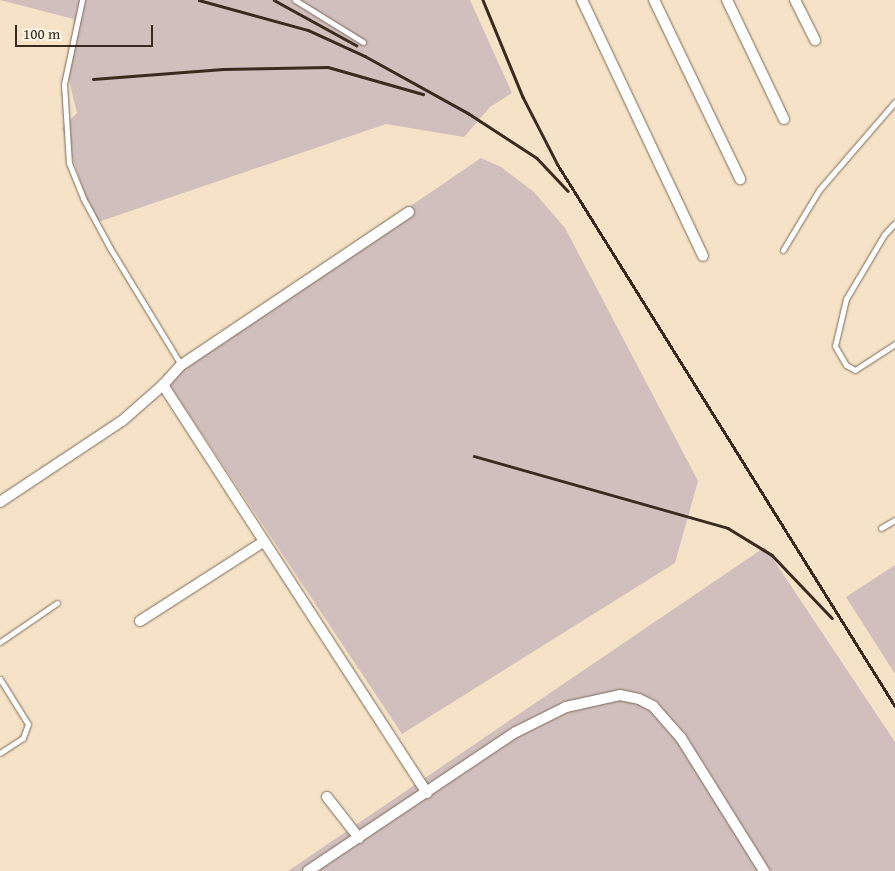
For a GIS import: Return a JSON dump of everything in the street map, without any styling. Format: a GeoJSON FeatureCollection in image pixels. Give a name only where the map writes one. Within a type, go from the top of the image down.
{"type":"FeatureCollection","features":[{"type":"Feature","properties":{"kind":"street"},"geometry":{"type":"LineString","coordinates":[[582,0],[703,256]]}},
{"type":"Feature","properties":{"kind":"street"},"geometry":{"type":"LineString","coordinates":[[654,0],[740,179]]}},
{"type":"Feature","properties":{"kind":"street"},"geometry":{"type":"LineString","coordinates":[[727,0],[784,119]]}},
{"type":"Feature","properties":{"kind":"street"},"geometry":{"type":"LineString","coordinates":[[795,0],[815,40]]}},
{"type":"Feature","properties":{"kind":"street"},"geometry":{"type":"LineString","coordinates":[[0,502],[122,421],[163,385],[182,365],[409,212]]}},
{"type":"Feature","properties":{"kind":"street"},"geometry":{"type":"LineString","coordinates":[[163,385],[427,793]]}},
{"type":"Feature","properties":{"kind":"street"},"geometry":{"type":"LineString","coordinates":[[140,621],[263,542]]}},
{"type":"Feature","properties":{"kind":"street"},"geometry":{"type":"LineString","coordinates":[[308,871],[516,732],[566,707],[620,695],[639,699],[654,706],[680,738],[764,871]]}},
{"type":"Feature","properties":{"kind":"street"},"geometry":{"type":"LineString","coordinates":[[327,797],[359,838]]}},
{"type":"Feature","properties":{"kind":"lane"},"geometry":{"type":"LineString","coordinates":[[82,0],[64,84],[69,163],[83,198],[110,248],[182,365]]}},
{"type":"Feature","properties":{"kind":"lane"},"geometry":{"type":"LineString","coordinates":[[295,0],[363,42]]}},
{"type":"Feature","properties":{"kind":"lane"},"geometry":{"type":"LineString","coordinates":[[783,250],[820,190],[895,102]]}},
{"type":"Feature","properties":{"kind":"lane"},"geometry":{"type":"LineString","coordinates":[[895,223],[884,235],[846,299],[836,346],[846,365],[855,370],[895,344]]}},
{"type":"Feature","properties":{"kind":"lane"},"geometry":{"type":"LineString","coordinates":[[881,528],[895,520]]}},
{"type":"Feature","properties":{"kind":"lane"},"geometry":{"type":"LineString","coordinates":[[0,642],[57,603]]}},
{"type":"Feature","properties":{"kind":"lane"},"geometry":{"type":"LineString","coordinates":[[0,679],[28,724],[24,738],[0,753]]}},
{"type":"Feature","properties":{"kind":"shaded area"},"geometry":{"type":"Polygon","coordinates":[[[0,0],[470,0],[512,93],[490,107],[464,137],[386,124],[95,223],[62,128],[77,113],[68,76],[74,19],[0,0]]]}},
{"type":"Feature","properties":{"kind":"shaded area"},"geometry":{"type":"Polygon","coordinates":[[[481,158],[501,167],[534,192],[565,228],[698,481],[675,563],[402,734],[163,375],[481,158]]]}},
{"type":"Feature","properties":{"kind":"shaded area"},"geometry":{"type":"Polygon","coordinates":[[[765,547],[895,742],[895,871],[288,871],[765,547]]]}},
{"type":"Feature","properties":{"kind":"shaded area"},"geometry":{"type":"Polygon","coordinates":[[[895,565],[895,674],[846,597],[895,565]]]}},
{"type":"Feature","properties":{"kind":"railway"},"geometry":{"type":"LineString","coordinates":[[199,0],[308,30],[365,56],[468,113],[537,158],[568,191]]}},
{"type":"Feature","properties":{"kind":"railway"},"geometry":{"type":"LineString","coordinates":[[274,0],[356,45]]}},
{"type":"Feature","properties":{"kind":"railway"},"geometry":{"type":"LineString","coordinates":[[483,0],[523,97],[558,165],[895,706]]}},
{"type":"Feature","properties":{"kind":"railway"},"geometry":{"type":"LineString","coordinates":[[93,79],[223,69],[328,67],[423,94]]}},
{"type":"Feature","properties":{"kind":"railway"},"geometry":{"type":"LineString","coordinates":[[474,456],[728,528],[772,555],[832,618]]}}]}
